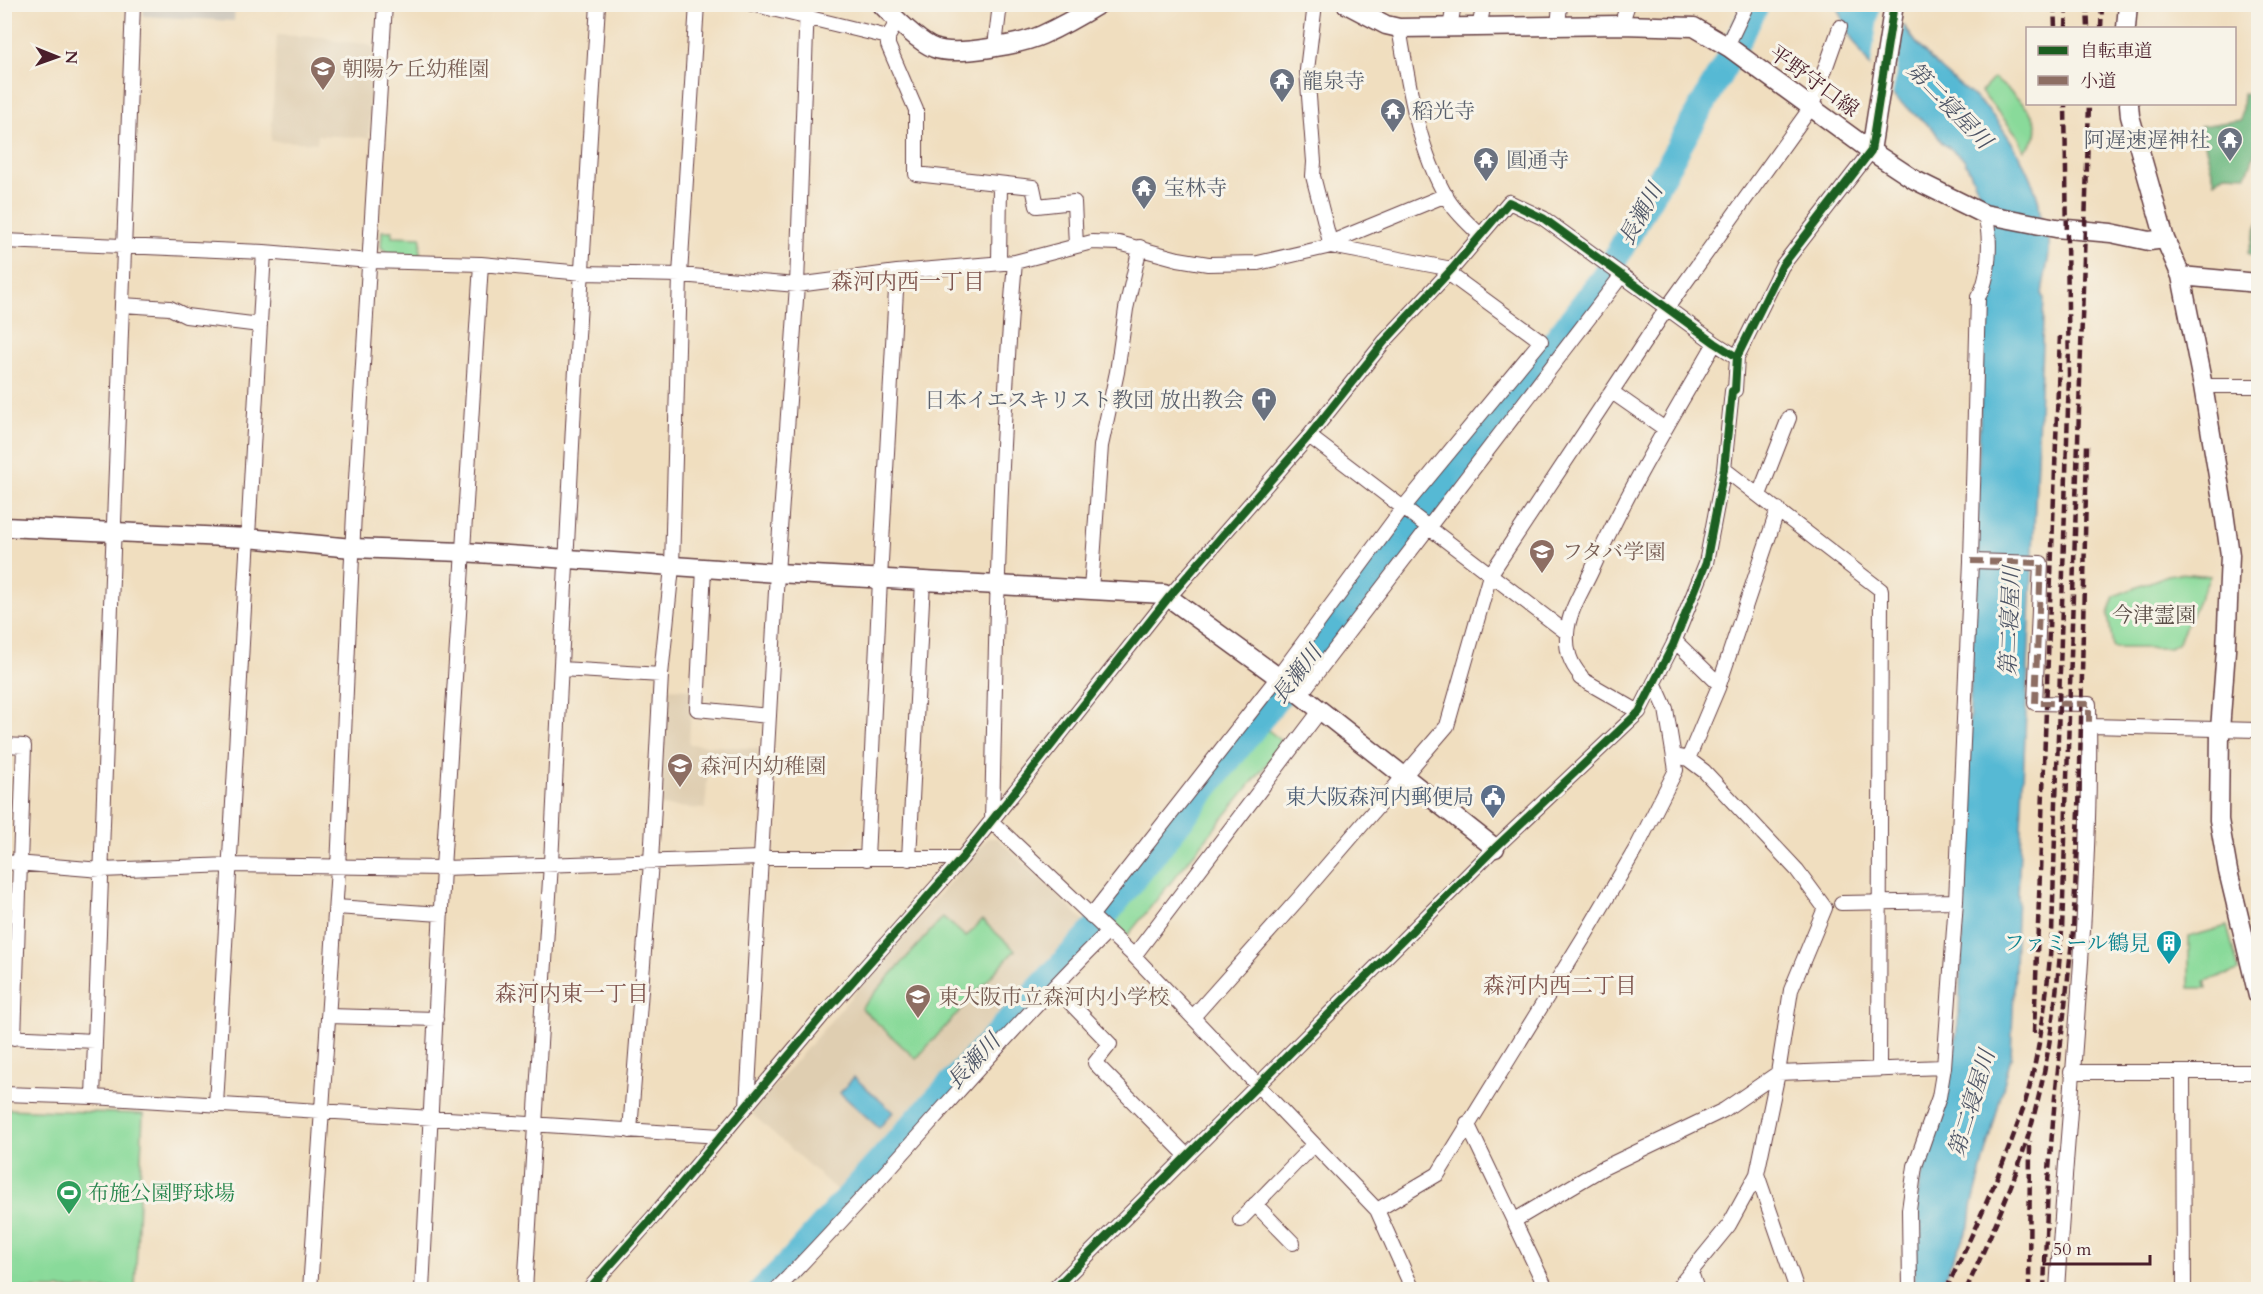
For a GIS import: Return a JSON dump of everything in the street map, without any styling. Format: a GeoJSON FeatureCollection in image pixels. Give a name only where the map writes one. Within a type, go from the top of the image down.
{"type":"FeatureCollection","features":[{"type":"Feature","properties":{"kind":"street"},"geometry":{"type":"LineString","coordinates":[[93,1097],[133,4]]}},
{"type":"Feature","properties":{"kind":"street"},"geometry":{"type":"LineString","coordinates":[[310,1290],[336,907],[352,548],[385,4]]}},
{"type":"Feature","properties":{"kind":"street"},"geometry":{"type":"LineString","coordinates":[[525,1290],[598,4]]}},
{"type":"Feature","properties":{"kind":"street"},"geometry":{"type":"LineString","coordinates":[[630,1131],[651,862],[661,675],[672,567],[680,275],[697,4]]}},
{"type":"Feature","properties":{"kind":"street"},"geometry":{"type":"LineString","coordinates":[[752,4],[807,10],[888,37]]}},
{"type":"Feature","properties":{"kind":"street"},"geometry":{"type":"LineString","coordinates":[[881,4],[935,49],[967,51],[1024,42],[1100,4]]}},
{"type":"Feature","properties":{"kind":"street"},"geometry":{"type":"LineString","coordinates":[[995,46],[999,4]]}},
{"type":"Feature","properties":{"kind":"street"},"geometry":{"type":"LineString","coordinates":[[1315,4],[1307,70],[1313,176],[1331,246]]}},
{"type":"Feature","properties":{"kind":"street"},"geometry":{"type":"LineString","coordinates":[[1450,28],[1454,4]]}},
{"type":"Feature","properties":{"kind":"street"},"geometry":{"type":"LineString","coordinates":[[1479,27],[1484,4]]}},
{"type":"Feature","properties":{"kind":"street"},"geometry":{"type":"LineString","coordinates":[[1558,27],[1560,4]]}},
{"type":"Feature","properties":{"kind":"street"},"geometry":{"type":"LineString","coordinates":[[1622,25],[1629,4]]}},
{"type":"Feature","properties":{"kind":"street"},"geometry":{"type":"LineString","coordinates":[[1732,49],[1747,4]]}},
{"type":"Feature","properties":{"kind":"street"},"geometry":{"type":"LineString","coordinates":[[1053,1290],[1495,848],[1639,712],[1675,641],[1706,563],[1724,468],[1737,357],[1782,266],[1870,151],[1894,4]]}},
{"type":"Feature","properties":{"kind":"street"},"geometry":{"type":"LineString","coordinates":[[2126,27],[2128,4]]}},
{"type":"Feature","properties":{"kind":"street","name":"平野守口線"},"geometry":{"type":"LineString","coordinates":[[1354,6],[1386,25],[1399,28],[1622,25],[1694,27],[1732,49],[1870,151],[1915,180],[1985,214],[2046,226],[2111,232],[2149,241],[2165,238]]}},
{"type":"Feature","properties":{"kind":"street"},"geometry":{"type":"LineString","coordinates":[[747,1106],[777,573],[796,285],[807,10]]}},
{"type":"Feature","properties":{"kind":"street"},"geometry":{"type":"LineString","coordinates":[[898,20],[888,37],[888,45],[916,110],[916,174],[1033,187],[1037,206],[1074,202],[1076,246]]}},
{"type":"Feature","properties":{"kind":"street"},"geometry":{"type":"LineString","coordinates":[[1193,1017],[1447,726],[1490,575],[1667,308],[1812,106],[1828,55],[1840,27]]}},
{"type":"Feature","properties":{"kind":"street"},"geometry":{"type":"LineString","coordinates":[[1399,28],[1412,102],[1427,153],[1446,195],[1462,217],[1481,236]]}},
{"type":"Feature","properties":{"kind":"street"},"geometry":{"type":"LineString","coordinates":[[2129,105],[2130,116],[2165,238],[2181,276],[2203,386],[2230,555],[2220,730],[2219,820],[2228,871],[2259,996]]}},
{"type":"Feature","properties":{"kind":"street"},"geometry":{"type":"LineString","coordinates":[[999,262],[1000,184]]}},
{"type":"Feature","properties":{"kind":"street"},"geometry":{"type":"LineString","coordinates":[[1331,246],[1339,239],[1446,195]]}},
{"type":"Feature","properties":{"kind":"street"},"geometry":{"type":"LineString","coordinates":[[588,1290],[654,1216],[822,1016],[962,858],[1169,597],[1310,436],[1384,342],[1450,271],[1509,202],[1543,219],[1714,343],[1737,357]]}},
{"type":"Feature","properties":{"kind":"street"},"geometry":{"type":"LineString","coordinates":[[1910,1290],[1909,1210],[1915,1166],[1939,1097],[1944,1067],[1956,901],[1971,561],[1978,297],[1986,276],[1989,232],[1985,214]]}},
{"type":"Feature","properties":{"kind":"street"},"geometry":{"type":"LineString","coordinates":[[4,241],[264,252],[370,261],[481,264],[583,273],[680,275],[796,285],[897,272],[1016,262],[1092,242],[1119,243],[1178,259],[1208,264],[1258,263],[1331,246],[1450,271],[1541,341],[1402,508],[1278,678],[1091,916]]}},
{"type":"Feature","properties":{"kind":"street"},"geometry":{"type":"LineString","coordinates":[[1091,590],[1101,446],[1114,390],[1126,309],[1140,247]]}},
{"type":"Feature","properties":{"kind":"street"},"geometry":{"type":"LineString","coordinates":[[216,1105],[264,252]]}},
{"type":"Feature","properties":{"kind":"street"},"geometry":{"type":"LineString","coordinates":[[1016,262],[1007,362],[997,584],[992,822],[1134,956],[1313,1146],[1377,1210],[1413,1290]]}},
{"type":"Feature","properties":{"kind":"street"},"geometry":{"type":"LineString","coordinates":[[422,1290],[443,868],[481,264]]}},
{"type":"Feature","properties":{"kind":"street"},"geometry":{"type":"LineString","coordinates":[[1299,694],[1429,528],[1615,270]]}},
{"type":"Feature","properties":{"kind":"street"},"geometry":{"type":"LineString","coordinates":[[867,859],[897,272]]}},
{"type":"Feature","properties":{"kind":"street"},"geometry":{"type":"LineString","coordinates":[[2181,276],[2259,283]]}},
{"type":"Feature","properties":{"kind":"street"},"geometry":{"type":"LineString","coordinates":[[122,305],[170,308],[186,316],[260,325]]}},
{"type":"Feature","properties":{"kind":"street"},"geometry":{"type":"LineString","coordinates":[[1639,712],[1580,678],[1581,676],[1569,658],[1567,633],[1570,618],[1607,537],[1714,343]]}},
{"type":"Feature","properties":{"kind":"street"},"geometry":{"type":"LineString","coordinates":[[2203,386],[2259,386]]}},
{"type":"Feature","properties":{"kind":"street"},"geometry":{"type":"LineString","coordinates":[[1612,392],[1665,429]]}},
{"type":"Feature","properties":{"kind":"street"},"geometry":{"type":"LineString","coordinates":[[1759,495],[1789,418]]}},
{"type":"Feature","properties":{"kind":"street"},"geometry":{"type":"LineString","coordinates":[[1310,436],[1567,633]]}},
{"type":"Feature","properties":{"kind":"street"},"geometry":{"type":"LineString","coordinates":[[1724,468],[1881,590],[1879,1068]]}},
{"type":"Feature","properties":{"kind":"street"},"geometry":{"type":"LineString","coordinates":[[1688,759],[1719,684],[1778,509]]}},
{"type":"Feature","properties":{"kind":"street"},"geometry":{"type":"LineString","coordinates":[[4,527],[114,534],[248,538],[352,548],[463,552],[672,567],[1164,594],[1299,694],[1495,848]]}},
{"type":"Feature","properties":{"kind":"street"},"geometry":{"type":"LineString","coordinates":[[1971,561],[2041,563],[2035,703],[2089,704],[2086,897],[2071,1072],[2057,1290]]}},
{"type":"Feature","properties":{"kind":"street"},"geometry":{"type":"LineString","coordinates":[[704,568],[697,709],[769,716]]}},
{"type":"Feature","properties":{"kind":"street"},"geometry":{"type":"LineString","coordinates":[[909,859],[923,581]]}},
{"type":"Feature","properties":{"kind":"street"},"geometry":{"type":"LineString","coordinates":[[1675,641],[1719,684]]}},
{"type":"Feature","properties":{"kind":"street"},"geometry":{"type":"LineString","coordinates":[[561,669],[661,675]]}},
{"type":"Feature","properties":{"kind":"street"},"geometry":{"type":"LineString","coordinates":[[1377,1210],[1438,1174],[1638,845],[1676,770],[1666,710],[1654,682]]}},
{"type":"Feature","properties":{"kind":"street"},"geometry":{"type":"LineString","coordinates":[[1134,956],[1320,711]]}},
{"type":"Feature","properties":{"kind":"street"},"geometry":{"type":"LineString","coordinates":[[2089,726],[2259,730]]}},
{"type":"Feature","properties":{"kind":"street"},"geometry":{"type":"LineString","coordinates":[[4,745],[24,746],[11,862],[9,1037],[95,1041]]}},
{"type":"Feature","properties":{"kind":"street"},"geometry":{"type":"LineString","coordinates":[[1674,756],[1688,759],[1704,771],[1797,870],[1825,908]]}},
{"type":"Feature","properties":{"kind":"street"},"geometry":{"type":"LineString","coordinates":[[11,862],[101,870],[230,865],[443,868],[761,858],[962,858]]}},
{"type":"Feature","properties":{"kind":"street"},"geometry":{"type":"LineString","coordinates":[[1825,908],[1841,905],[1956,901]]}},
{"type":"Feature","properties":{"kind":"street"},"geometry":{"type":"LineString","coordinates":[[336,907],[441,914]]}},
{"type":"Feature","properties":{"kind":"street"},"geometry":{"type":"LineString","coordinates":[[1676,1290],[1729,1225],[1757,1174],[1778,1073],[1791,990],[1825,908]]}},
{"type":"Feature","properties":{"kind":"street"},"geometry":{"type":"LineString","coordinates":[[776,1290],[979,1067],[1107,932]]}},
{"type":"Feature","properties":{"kind":"street"},"geometry":{"type":"LineString","coordinates":[[1055,987],[1110,1044],[1095,1062],[1188,1156]]}},
{"type":"Feature","properties":{"kind":"street"},"geometry":{"type":"LineString","coordinates":[[328,1016],[436,1019]]}},
{"type":"Feature","properties":{"kind":"street"},"geometry":{"type":"LineString","coordinates":[[1515,1220],[1603,1168],[1724,1110],[1778,1073],[1944,1067]]}},
{"type":"Feature","properties":{"kind":"street"},"geometry":{"type":"LineString","coordinates":[[2071,1072],[2259,1072]]}},
{"type":"Feature","properties":{"kind":"street"},"geometry":{"type":"LineString","coordinates":[[2183,1072],[2184,1290]]}},
{"type":"Feature","properties":{"kind":"street"},"geometry":{"type":"LineString","coordinates":[[4,1094],[93,1097],[721,1136]]}},
{"type":"Feature","properties":{"kind":"street"},"geometry":{"type":"LineString","coordinates":[[1467,1123],[1547,1290]]}},
{"type":"Feature","properties":{"kind":"street"},"geometry":{"type":"LineString","coordinates":[[1240,1220],[1313,1146]]}},
{"type":"Feature","properties":{"kind":"street"},"geometry":{"type":"LineString","coordinates":[[1757,1174],[1797,1290]]}},
{"type":"Feature","properties":{"kind":"street"},"geometry":{"type":"LineString","coordinates":[[1255,1204],[1293,1243]]}},
{"type":"Feature","properties":{"kind":"street"},"geometry":{"type":"LineString","coordinates":[[1691,1272],[1697,1290]]}},
{"type":"Feature","properties":{"kind":"shaded area"},"geometry":{"type":"Polygon","coordinates":[[[144,5],[235,5],[234,21],[143,16],[144,5]]]}},
{"type":"Feature","properties":{"kind":"shaded area","name":"朝陽ケ丘幼稚園"},"geometry":{"type":"Polygon","coordinates":[[[277,35],[324,37],[335,41],[368,44],[374,49],[369,138],[318,135],[317,143],[271,141],[277,35]]]}},
{"type":"Feature","properties":{"kind":"shaded area"},"geometry":{"type":"Polygon","coordinates":[[[667,688],[692,689],[689,744],[762,749],[760,775],[708,772],[705,809],[660,806],[667,688]]]}},
{"type":"Feature","properties":{"kind":"shaded area","name":"東大阪市立森河内小学校"},"geometry":{"type":"Polygon","coordinates":[[[988,838],[997,838],[1092,928],[842,1195],[751,1113],[988,838]]]}},
{"type":"Feature","properties":{"kind":"green space"},"geometry":{"type":"Polygon","coordinates":[[[1994,78],[2021,102],[2035,121],[2037,131],[2034,140],[2024,150],[2018,136],[1981,92],[1994,78]]]}},
{"type":"Feature","properties":{"kind":"green space"},"geometry":{"type":"Polygon","coordinates":[[[2243,94],[2258,96],[2258,127],[2251,166],[2246,175],[2225,174],[2215,182],[2200,126],[2241,120],[2243,94]]]}},
{"type":"Feature","properties":{"kind":"green space"},"geometry":{"type":"Polygon","coordinates":[[[2258,222],[2258,259],[2248,253],[2258,222]]]}},
{"type":"Feature","properties":{"kind":"green space"},"geometry":{"type":"Polygon","coordinates":[[[382,231],[392,231],[392,236],[421,237],[420,256],[388,254],[381,247],[382,231]]]}},
{"type":"Feature","properties":{"kind":"green space","name":"今津霊園"},"geometry":{"type":"Polygon","coordinates":[[[2179,573],[2210,576],[2178,643],[2170,648],[2113,648],[2108,614],[2114,596],[2179,573]]]}},
{"type":"Feature","properties":{"kind":"green space"},"geometry":{"type":"Polygon","coordinates":[[[1267,729],[1284,743],[1128,935],[1111,920],[1267,729]]]}},
{"type":"Feature","properties":{"kind":"green space"},"geometry":{"type":"Polygon","coordinates":[[[943,917],[966,937],[982,920],[1015,950],[916,1059],[861,1008],[943,917]]]}},
{"type":"Feature","properties":{"kind":"green space"},"geometry":{"type":"Polygon","coordinates":[[[2227,926],[2239,971],[2205,981],[2207,988],[2189,988],[2189,937],[2227,926]]]}},
{"type":"Feature","properties":{"kind":"green space","name":"布施公園野球場"},"geometry":{"type":"Polygon","coordinates":[[[5,1109],[143,1114],[135,1289],[5,1289],[5,1109]]]}},
{"type":"Feature","properties":{"kind":"water"},"geometry":{"type":"Polygon","coordinates":[[[1752,5],[1762,5],[1740,50],[1733,45],[1752,5]]]}},
{"type":"Feature","properties":{"kind":"water","name":"第二寝屋川"},"geometry":{"type":"Polygon","coordinates":[[[1837,5],[1891,5],[1907,31],[1926,55],[1986,108],[2010,139],[2023,162],[2034,186],[2049,241],[2049,257],[2042,296],[2044,298],[2011,1057],[1972,1207],[1970,1225],[1938,1289],[1915,1289],[1913,1221],[1921,1178],[1951,1073],[1959,1014],[1984,302],[1990,296],[1993,240],[1985,205],[1964,159],[1942,143],[1934,130],[1895,98],[1869,65],[1849,34],[1837,5]]]}},
{"type":"Feature","properties":{"kind":"water"},"geometry":{"type":"Polygon","coordinates":[[[854,1077],[893,1112],[879,1128],[840,1093],[854,1077]]]}},
{"type":"Feature","properties":{"kind":"pier"},"geometry":{"type":"Polygon","coordinates":[[[1895,4],[1904,22],[1892,98],[1870,71],[1880,5],[1895,4]]]}},
{"type":"Feature","properties":{"kind":"waterway","name":"長瀬川"},"geometry":{"type":"LineString","coordinates":[[762,1290],[1092,932],[1422,515],[1607,273],[1724,67],[1757,4]]}},
{"type":"Feature","properties":{"kind":"railway"},"geometry":{"type":"LineString","coordinates":[[2054,4],[2055,27]]}},
{"type":"Feature","properties":{"kind":"railway"},"geometry":{"type":"LineString","coordinates":[[2066,27],[2067,4]]}},
{"type":"Feature","properties":{"kind":"railway"},"geometry":{"type":"LineString","coordinates":[[2087,4],[2088,27]]}},
{"type":"Feature","properties":{"kind":"railway"},"geometry":{"type":"LineString","coordinates":[[2101,27],[2102,4]]}},
{"type":"Feature","properties":{"kind":"railway"},"geometry":{"type":"LineString","coordinates":[[1946,1290],[1997,1178],[2023,1109],[2039,1044],[2048,978],[2052,934],[2069,375],[2065,105]]}},
{"type":"Feature","properties":{"kind":"railway"},"geometry":{"type":"LineString","coordinates":[[1966,1290],[2006,1200],[2023,1154],[2046,1063],[2058,975],[2062,931],[2089,105]]}},
{"type":"Feature","properties":{"kind":"railway"},"geometry":{"type":"LineString","coordinates":[[2034,1033],[2060,334]]}},
{"type":"Feature","properties":{"kind":"railway"},"geometry":{"type":"LineString","coordinates":[[2044,1290],[2048,1182],[2073,931],[2079,812],[2087,445]]}},
{"type":"Feature","properties":{"kind":"railway"},"geometry":{"type":"LineString","coordinates":[[2029,1290],[2030,1141]]}},
{"type":"Feature","properties":{"kind":"marked path"},"geometry":{"type":"LineString","coordinates":[[1971,561],[2041,563],[2035,703],[2089,704],[2089,726]]}},
{"type":"Feature","properties":{"kind":"cycle path"},"geometry":{"type":"LineString","coordinates":[[1053,1290],[1495,848],[1639,712],[1673,645],[1706,563],[1724,469],[1732,391],[1735,390],[1737,357],[1782,266],[1871,151],[1894,4]]}},
{"type":"Feature","properties":{"kind":"cycle path"},"geometry":{"type":"LineString","coordinates":[[588,1290],[654,1216],[822,1016],[962,858],[1169,597],[1309,436],[1384,342],[1452,269],[1509,202],[1543,218],[1737,357]]}},
{"type":"Feature","properties":{"kind":"place","name":"朝陽ケ丘幼稚園"},"geometry":{"type":"Point","coordinates":[323,92]}},
{"type":"Feature","properties":{"kind":"place","name":"龍泉寺"},"geometry":{"type":"Point","coordinates":[1282,104]}},
{"type":"Feature","properties":{"kind":"place","name":"稻光寺"},"geometry":{"type":"Point","coordinates":[1393,134]}},
{"type":"Feature","properties":{"kind":"place","name":"阿遅速遅神社"},"geometry":{"type":"Point","coordinates":[2230,163]}},
{"type":"Feature","properties":{"kind":"place","name":"圓通寺"},"geometry":{"type":"Point","coordinates":[1486,183]}},
{"type":"Feature","properties":{"kind":"place","name":"宝林寺"},"geometry":{"type":"Point","coordinates":[1144,211]}},
{"type":"Feature","properties":{"kind":"place","name":"日本イエスキリスト教団 放出教会"},"geometry":{"type":"Point","coordinates":[1264,423]}},
{"type":"Feature","properties":{"kind":"place","name":"フタバ学園"},"geometry":{"type":"Point","coordinates":[1542,575]}},
{"type":"Feature","properties":{"kind":"place","name":"森河内幼稚園"},"geometry":{"type":"Point","coordinates":[680,789]}},
{"type":"Feature","properties":{"kind":"place","name":"東大阪森河内郵便局"},"geometry":{"type":"Point","coordinates":[1493,820]}},
{"type":"Feature","properties":{"kind":"place","name":"ファミール鶴見"},"geometry":{"type":"Point","coordinates":[2169,966]}},
{"type":"Feature","properties":{"kind":"place","name":"東大阪市立森河内小学校"},"geometry":{"type":"Point","coordinates":[918,1020]}},
{"type":"Feature","properties":{"kind":"place","name":"布施公園野球場"},"geometry":{"type":"Point","coordinates":[69,1216]}},
{"type":"Feature","properties":{"kind":"district","name":"森河内西一丁目"},"geometry":{"type":"Point","coordinates":[908,281]}},
{"type":"Feature","properties":{"kind":"district","name":"森河内西二丁目"},"geometry":{"type":"Point","coordinates":[1560,985]}},
{"type":"Feature","properties":{"kind":"district","name":"森河内東一丁目"},"geometry":{"type":"Point","coordinates":[572,993]}}]}
